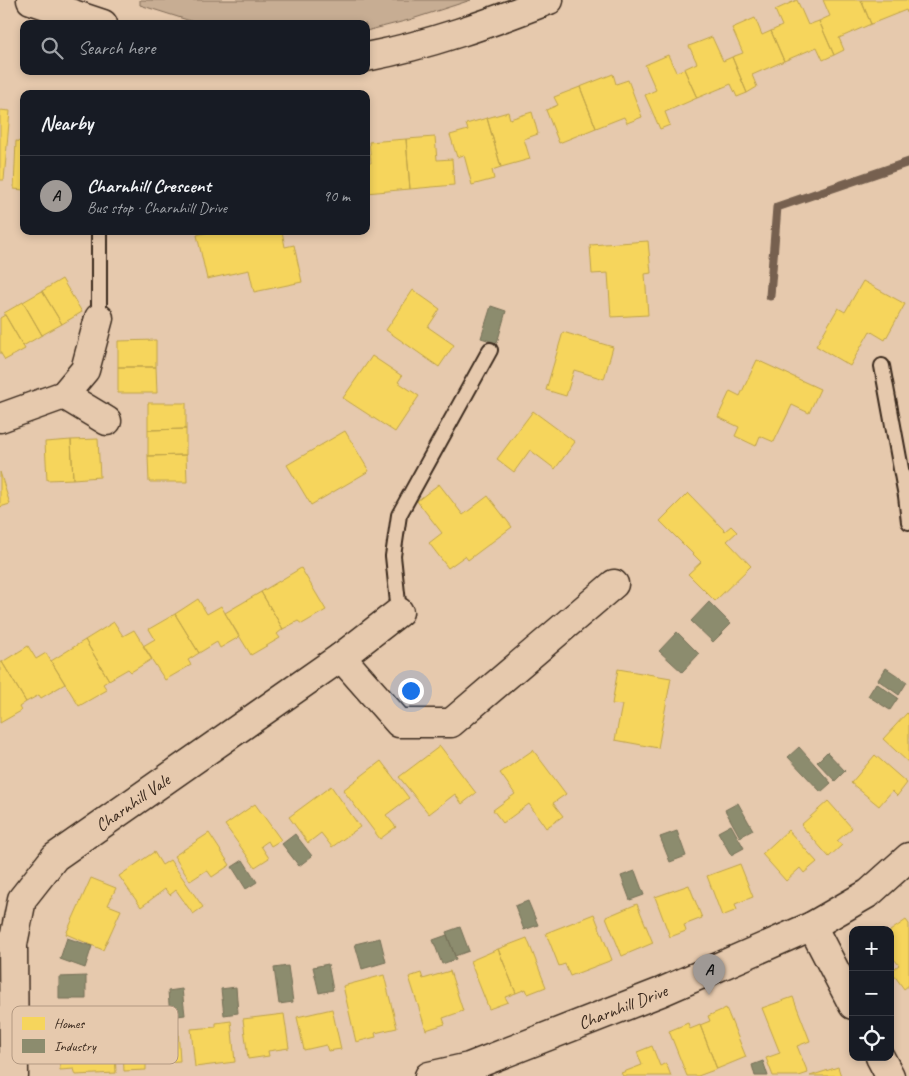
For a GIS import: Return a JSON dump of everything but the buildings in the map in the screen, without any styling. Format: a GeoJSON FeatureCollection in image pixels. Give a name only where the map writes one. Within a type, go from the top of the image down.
{"type":"FeatureCollection","features":[{"type":"Feature","properties":{"kind":"street"},"geometry":{"type":"LineString","coordinates":[[32,0],[91,20]]}},
{"type":"Feature","properties":{"kind":"street"},"geometry":{"type":"LineString","coordinates":[[370,56],[400,51],[511,15],[549,0]]}},
{"type":"Feature","properties":{"kind":"street"},"geometry":{"type":"LineString","coordinates":[[0,418],[64,395],[85,370],[99,318]]}},
{"type":"Feature","properties":{"kind":"street"},"geometry":{"type":"LineString","coordinates":[[64,395],[107,421]]}},
{"type":"Feature","properties":{"kind":"street"},"geometry":{"type":"LineString","coordinates":[[341,657],[400,723],[451,723],[614,584]]}},
{"type":"Feature","properties":{"kind":"street","name":"Charnhill Vale"},"geometry":{"type":"LineString","coordinates":[[13,1006],[13,944],[22,899],[55,857],[341,657],[399,612]]}},
{"type":"Feature","properties":{"kind":"street","name":"Charnhill Drive"},"geometry":{"type":"LineString","coordinates":[[429,1076],[478,1063],[661,992],[812,926],[869,893],[909,857]]}},
{"type":"Feature","properties":{"kind":"street"},"geometry":{"type":"LineString","coordinates":[[812,926],[849,997]]}},
{"type":"Feature","properties":{"kind":"street"},"geometry":{"type":"LineString","coordinates":[[882,1061],[890,1076]]}},
{"type":"Feature","properties":{"kind":"lane"},"geometry":{"type":"LineString","coordinates":[[99,235],[99,318]]}},
{"type":"Feature","properties":{"kind":"lane"},"geometry":{"type":"LineString","coordinates":[[399,612],[393,556],[398,515],[490,350]]}},
{"type":"Feature","properties":{"kind":"lane"},"geometry":{"type":"LineString","coordinates":[[882,366],[909,522]]}},
{"type":"Feature","properties":{"kind":"shaded area"},"geometry":{"type":"Polygon","coordinates":[[[140,0],[471,0],[409,20],[370,30],[370,20],[187,20],[140,5],[140,0]]]}},
{"type":"Feature","properties":{"kind":"waterway"},"geometry":{"type":"LineString","coordinates":[[770,296],[777,207],[909,162]]}},
{"type":"Feature","properties":{"kind":"place","name":"Charnhill Crescent"},"geometry":{"type":"Point","coordinates":[709,995]}}]}
